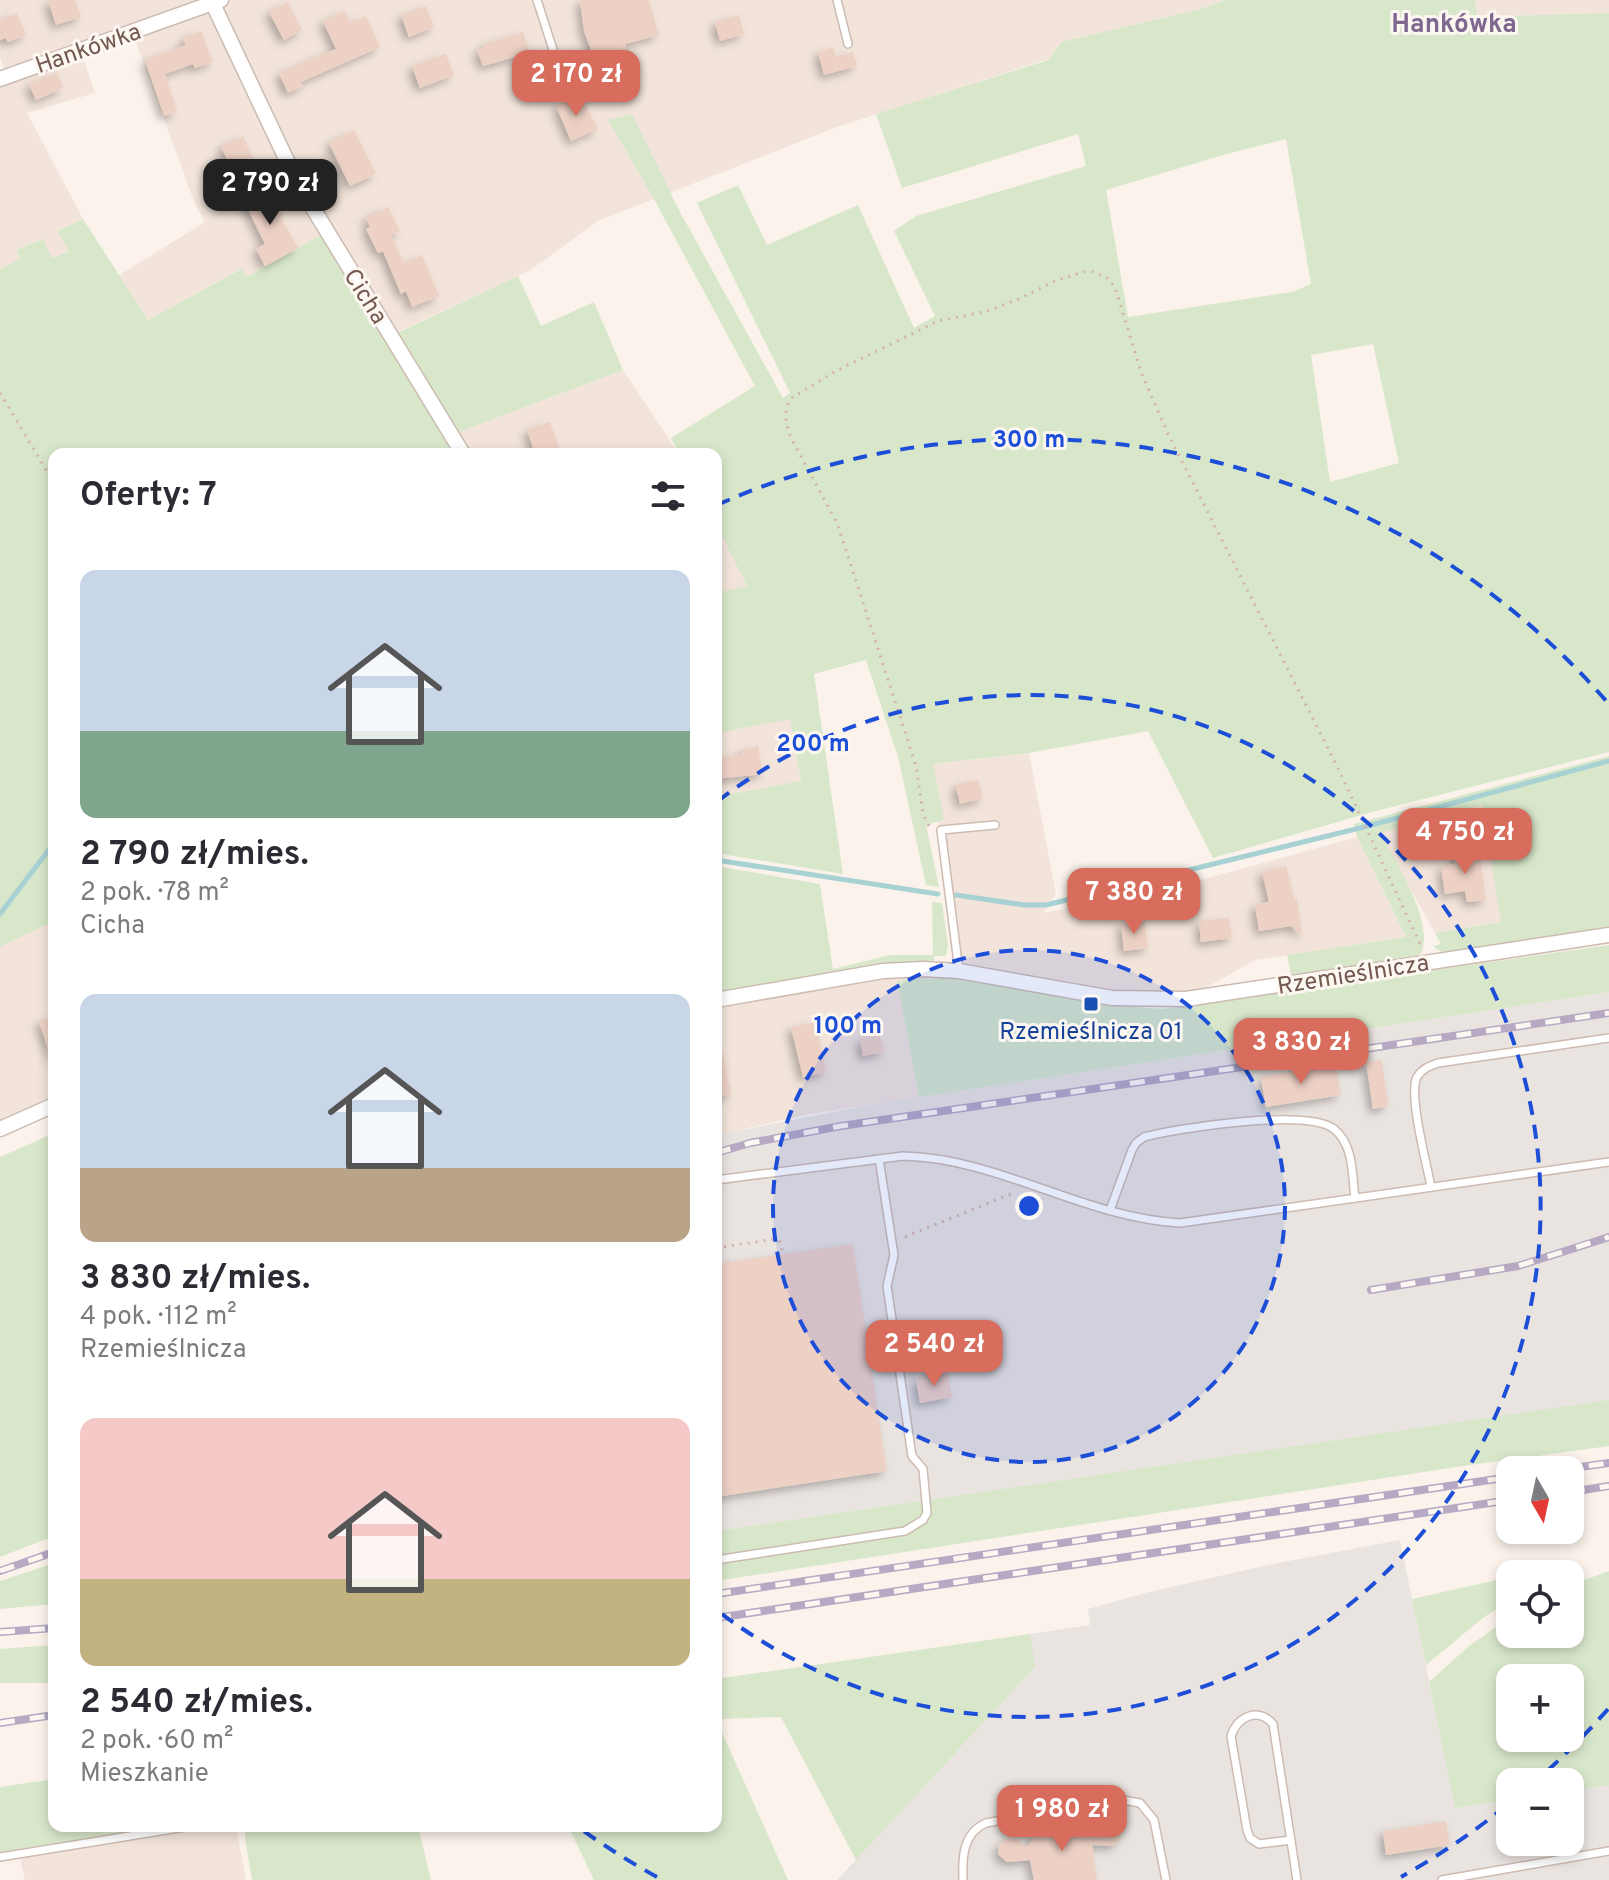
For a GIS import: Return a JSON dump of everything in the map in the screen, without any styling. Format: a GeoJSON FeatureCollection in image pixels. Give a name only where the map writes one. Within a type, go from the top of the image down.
{"type":"FeatureCollection","features":[{"type":"Feature","properties":{"kind":"street","name":"Hankówka"},"geometry":{"type":"LineString","coordinates":[[0,79],[217,2]]}},
{"type":"Feature","properties":{"kind":"street","name":"Cicha"},"geometry":{"type":"LineString","coordinates":[[217,2],[297,182],[459,448]]}},
{"type":"Feature","properties":{"kind":"street","name":"Rzemieślnicza"},"geometry":{"type":"LineString","coordinates":[[722,999],[883,971],[923,969],[959,971],[1112,998],[1186,999],[1609,935]]}},
{"type":"Feature","properties":{"kind":"street"},"geometry":{"type":"LineString","coordinates":[[0,1129],[48,1108]]}},
{"type":"Feature","properties":{"kind":"lane"},"geometry":{"type":"LineString","coordinates":[[537,0],[557,62]]}},
{"type":"Feature","properties":{"kind":"lane"},"geometry":{"type":"LineString","coordinates":[[837,0],[848,44]]}},
{"type":"Feature","properties":{"kind":"lane"},"geometry":{"type":"LineString","coordinates":[[959,971],[941,830],[995,825]]}},
{"type":"Feature","properties":{"kind":"lane"},"geometry":{"type":"LineString","coordinates":[[1431,1187],[1414,1093],[1418,1075],[1423,1069],[1438,1063],[1609,1038]]}},
{"type":"Feature","properties":{"kind":"lane"},"geometry":{"type":"LineString","coordinates":[[1110,1210],[1132,1150],[1144,1137],[1274,1120],[1311,1120],[1333,1128],[1346,1145],[1355,1198]]}},
{"type":"Feature","properties":{"kind":"lane"},"geometry":{"type":"LineString","coordinates":[[722,1179],[879,1159],[929,1157],[953,1161],[1148,1220],[1180,1223],[1609,1162]]}},
{"type":"Feature","properties":{"kind":"lane"},"geometry":{"type":"LineString","coordinates":[[722,1559],[905,1531],[923,1520],[927,1513],[923,1469],[912,1456],[887,1286],[894,1263],[879,1159]]}},
{"type":"Feature","properties":{"kind":"lane"},"geometry":{"type":"LineString","coordinates":[[1291,1840],[1259,1844],[1250,1838],[1247,1830],[1231,1736],[1241,1719],[1250,1715],[1267,1716],[1273,1724],[1291,1840],[1297,1880]]}},
{"type":"Feature","properties":{"kind":"lane"},"geometry":{"type":"LineString","coordinates":[[963,1880],[964,1850],[976,1828],[986,1823],[1117,1799],[1140,1803],[1154,1820],[1166,1880]]}},
{"type":"Feature","properties":{"kind":"lane"},"geometry":{"type":"LineString","coordinates":[[0,1857],[154,1832]]}},
{"type":"Feature","properties":{"kind":"lane"},"geometry":{"type":"LineString","coordinates":[[1442,1880],[1609,1851]]}},
{"type":"Feature","properties":{"kind":"path"},"geometry":{"type":"LineString","coordinates":[[942,839],[926,822],[916,766],[837,523],[792,440],[786,426],[786,407],[790,399],[836,371],[938,321],[984,312],[1055,281],[1093,272],[1106,277],[1115,287],[1141,372],[1168,434],[1361,816],[1429,962]]}},
{"type":"Feature","properties":{"kind":"path"},"geometry":{"type":"LineString","coordinates":[[0,393],[48,473]]}},
{"type":"Feature","properties":{"kind":"path"},"geometry":{"type":"LineString","coordinates":[[892,1242],[1035,1185]]}},
{"type":"Feature","properties":{"kind":"path"},"geometry":{"type":"LineString","coordinates":[[722,1247],[775,1239],[780,1242],[783,1254]]}},
{"type":"Feature","properties":{"kind":"shaded area"},"geometry":{"type":"Polygon","coordinates":[[[0,0],[1225,0],[1200,9],[1061,42],[1048,59],[837,127],[598,221],[529,271],[391,335],[326,232],[247,277],[240,269],[148,320],[118,276],[205,222],[195,204],[135,40],[83,57],[95,93],[27,113],[83,219],[57,231],[70,250],[52,258],[42,239],[16,250],[20,259],[0,269],[0,73],[4,69],[0,57],[0,0]]]}},
{"type":"Feature","properties":{"kind":"shaded area"},"geometry":{"type":"Polygon","coordinates":[[[1475,0],[1609,0],[1609,13],[1476,17],[1475,0]]]}},
{"type":"Feature","properties":{"kind":"shaded area"},"geometry":{"type":"Polygon","coordinates":[[[623,370],[675,448],[459,448],[451,435],[623,370]]]}},
{"type":"Feature","properties":{"kind":"shaded area"},"geometry":{"type":"Polygon","coordinates":[[[722,535],[740,569],[747,587],[722,592],[722,535]]]}},
{"type":"Feature","properties":{"kind":"shaded area"},"geometry":{"type":"Polygon","coordinates":[[[790,718],[801,782],[722,796],[722,732],[790,718]]]}},
{"type":"Feature","properties":{"kind":"shaded area"},"geometry":{"type":"Polygon","coordinates":[[[1029,753],[1056,894],[1043,913],[1164,890],[1357,837],[1406,937],[1255,960],[1186,999],[897,981],[919,1097],[805,1115],[722,1134],[722,999],[883,971],[959,970],[941,831],[926,765],[1029,753]]]}},
{"type":"Feature","properties":{"kind":"shaded area"},"geometry":{"type":"Polygon","coordinates":[[[1483,805],[1501,922],[1435,933],[1379,832],[1483,805]]]}},
{"type":"Feature","properties":{"kind":"shaded area"},"geometry":{"type":"Polygon","coordinates":[[[48,924],[48,1108],[0,1129],[0,947],[48,924]]]}},
{"type":"Feature","properties":{"kind":"shaded area"},"geometry":{"type":"Polygon","coordinates":[[[1609,992],[1609,1401],[722,1530],[722,1134],[879,1103],[1609,992]]]}},
{"type":"Feature","properties":{"kind":"shaded area"},"geometry":{"type":"Polygon","coordinates":[[[1400,1540],[1455,1808],[1496,1802],[1496,1856],[1584,1856],[1584,1789],[1609,1785],[1609,1880],[837,1880],[1034,1668],[1030,1634],[1090,1625],[1088,1609],[1268,1565],[1400,1540]]]}},
{"type":"Feature","properties":{"kind":"shaded area"},"geometry":{"type":"Polygon","coordinates":[[[154,1832],[237,1832],[246,1880],[25,1880],[19,1854],[154,1832]]]}},
{"type":"Feature","properties":{"kind":"green space"},"geometry":{"type":"Polygon","coordinates":[[[1225,0],[1475,0],[1477,17],[1609,13],[1609,752],[1372,812],[1213,858],[1148,731],[1029,753],[933,764],[944,820],[926,825],[939,887],[926,885],[898,757],[866,660],[814,674],[843,874],[722,854],[722,796],[801,781],[790,719],[722,732],[722,592],[747,586],[722,536],[722,448],[676,448],[671,438],[755,386],[608,120],[632,114],[680,212],[783,398],[790,393],[697,203],[738,185],[767,245],[858,205],[914,328],[935,316],[894,231],[916,216],[1086,166],[1078,134],[902,188],[876,114],[1048,60],[1061,42],[1200,9],[1225,0]],[[1286,139],[1106,190],[1128,317],[1292,292],[1311,284],[1286,139]],[[1373,344],[1311,355],[1330,482],[1399,463],[1373,344]]]}},
{"type":"Feature","properties":{"kind":"green space"},"geometry":{"type":"Polygon","coordinates":[[[83,219],[148,320],[241,269],[247,277],[321,235],[450,448],[48,448],[48,924],[0,947],[0,269],[20,259],[16,250],[43,239],[52,258],[69,251],[57,231],[83,219]]]}},
{"type":"Feature","properties":{"kind":"green space"},"geometry":{"type":"Polygon","coordinates":[[[518,276],[541,326],[594,302],[623,370],[459,432],[397,333],[518,276]]]}},
{"type":"Feature","properties":{"kind":"green space"},"geometry":{"type":"Polygon","coordinates":[[[1609,756],[1609,928],[1444,953],[1436,949],[1434,946],[1441,944],[1435,933],[1501,922],[1482,805],[1380,833],[1419,910],[1424,942],[1420,955],[1291,975],[1287,955],[1406,937],[1357,837],[1354,824],[1609,756]]]}},
{"type":"Feature","properties":{"kind":"green space"},"geometry":{"type":"Polygon","coordinates":[[[722,867],[820,884],[833,969],[890,955],[933,955],[932,902],[942,903],[948,946],[946,956],[934,956],[934,962],[873,966],[722,993],[722,867]]]}},
{"type":"Feature","properties":{"kind":"green space"},"geometry":{"type":"Polygon","coordinates":[[[1609,945],[1609,992],[919,1097],[897,981],[974,980],[1162,1009],[1609,945]]]}},
{"type":"Feature","properties":{"kind":"green space"},"geometry":{"type":"Polygon","coordinates":[[[48,1136],[48,1538],[0,1557],[0,1157],[48,1136]]]}},
{"type":"Feature","properties":{"kind":"green space"},"geometry":{"type":"Polygon","coordinates":[[[1609,1400],[1609,1446],[1536,1456],[1496,1456],[1496,1461],[722,1580],[722,1530],[1609,1400]]]}},
{"type":"Feature","properties":{"kind":"green space"},"geometry":{"type":"Polygon","coordinates":[[[48,1565],[48,1605],[0,1609],[0,1581],[48,1565]]]}},
{"type":"Feature","properties":{"kind":"green space"},"geometry":{"type":"Polygon","coordinates":[[[1609,1571],[1609,1785],[1584,1789],[1584,1768],[1496,1768],[1496,1802],[1455,1808],[1429,1682],[1496,1627],[1496,1648],[1584,1648],[1584,1580],[1609,1571]]]}},
{"type":"Feature","properties":{"kind":"green space"},"geometry":{"type":"Polygon","coordinates":[[[1496,1580],[1496,1610],[1426,1665],[1412,1599],[1496,1580]]]}},
{"type":"Feature","properties":{"kind":"green space"},"geometry":{"type":"Polygon","coordinates":[[[1030,1634],[1035,1667],[856,1860],[781,1717],[722,1719],[722,1678],[1030,1634]]]}},
{"type":"Feature","properties":{"kind":"green space"},"geometry":{"type":"Polygon","coordinates":[[[48,1645],[48,1683],[0,1683],[0,1649],[48,1645]]]}},
{"type":"Feature","properties":{"kind":"green space"},"geometry":{"type":"Polygon","coordinates":[[[722,1732],[788,1880],[594,1880],[571,1832],[722,1832],[722,1732]]]}},
{"type":"Feature","properties":{"kind":"green space"},"geometry":{"type":"Polygon","coordinates":[[[48,1780],[48,1832],[128,1832],[0,1852],[0,1787],[48,1780]]]}},
{"type":"Feature","properties":{"kind":"green space"},"geometry":{"type":"Polygon","coordinates":[[[246,1832],[419,1832],[431,1880],[252,1880],[246,1832]]]}},
{"type":"Feature","properties":{"kind":"building"},"geometry":{"type":"Polygon","coordinates":[[[48,0],[75,0],[81,17],[56,25],[48,0]]]}},
{"type":"Feature","properties":{"kind":"building"},"geometry":{"type":"Polygon","coordinates":[[[580,0],[649,0],[659,35],[625,44],[626,48],[594,58],[584,31],[580,0]]]}},
{"type":"Feature","properties":{"kind":"building"},"geometry":{"type":"Polygon","coordinates":[[[288,2],[302,30],[284,40],[269,12],[288,2]]]}},
{"type":"Feature","properties":{"kind":"building"},"geometry":{"type":"Polygon","coordinates":[[[426,6],[434,27],[409,37],[401,15],[426,6]]]}},
{"type":"Feature","properties":{"kind":"building"},"geometry":{"type":"Polygon","coordinates":[[[345,11],[351,23],[366,16],[380,47],[301,82],[303,86],[288,93],[279,73],[336,49],[323,21],[345,11]]]}},
{"type":"Feature","properties":{"kind":"building"},"geometry":{"type":"Polygon","coordinates":[[[17,13],[26,35],[8,42],[6,38],[0,40],[0,20],[17,13]]]}},
{"type":"Feature","properties":{"kind":"building"},"geometry":{"type":"Polygon","coordinates":[[[739,15],[744,34],[720,41],[715,22],[739,15]]]}},
{"type":"Feature","properties":{"kind":"building"},"geometry":{"type":"Polygon","coordinates":[[[201,31],[213,62],[195,68],[193,64],[165,74],[177,112],[164,116],[145,60],[186,45],[183,38],[201,31]]]}},
{"type":"Feature","properties":{"kind":"building"},"geometry":{"type":"Polygon","coordinates":[[[523,32],[530,53],[483,66],[477,50],[485,48],[484,44],[523,32]]]}},
{"type":"Feature","properties":{"kind":"building"},"geometry":{"type":"Polygon","coordinates":[[[833,47],[836,57],[853,52],[857,66],[824,75],[818,52],[833,47]]]}},
{"type":"Feature","properties":{"kind":"building"},"geometry":{"type":"Polygon","coordinates":[[[446,54],[454,75],[420,88],[412,66],[446,54]]]}},
{"type":"Feature","properties":{"kind":"building"},"geometry":{"type":"Polygon","coordinates":[[[57,73],[63,88],[36,100],[29,84],[57,73]]]}},
{"type":"Feature","properties":{"kind":"building"},"geometry":{"type":"Polygon","coordinates":[[[580,95],[598,129],[571,141],[556,106],[580,95]]]}},
{"type":"Feature","properties":{"kind":"building"},"geometry":{"type":"Polygon","coordinates":[[[354,130],[376,174],[350,186],[329,143],[354,130]]]}},
{"type":"Feature","properties":{"kind":"building"},"geometry":{"type":"Polygon","coordinates":[[[243,136],[253,159],[231,169],[221,146],[243,136]]]}},
{"type":"Feature","properties":{"kind":"building"},"geometry":{"type":"Polygon","coordinates":[[[270,189],[283,215],[280,216],[298,248],[265,266],[256,249],[265,244],[244,201],[270,189]]]}},
{"type":"Feature","properties":{"kind":"building"},"geometry":{"type":"Polygon","coordinates":[[[388,207],[400,231],[391,236],[404,263],[422,255],[439,296],[412,307],[406,291],[401,294],[383,251],[378,253],[366,229],[370,227],[366,218],[388,207]]]}},
{"type":"Feature","properties":{"kind":"building"},"geometry":{"type":"Polygon","coordinates":[[[550,422],[559,448],[533,448],[527,430],[550,422]]]}},
{"type":"Feature","properties":{"kind":"building"},"geometry":{"type":"Polygon","coordinates":[[[758,746],[763,774],[722,778],[722,757],[743,754],[742,750],[758,746]]]}},
{"type":"Feature","properties":{"kind":"building"},"geometry":{"type":"Polygon","coordinates":[[[978,780],[983,798],[960,804],[956,785],[978,780]]]}},
{"type":"Feature","properties":{"kind":"building"},"geometry":{"type":"Polygon","coordinates":[[[1479,849],[1486,900],[1467,902],[1465,891],[1445,894],[1441,866],[1455,864],[1454,853],[1479,849]]]}},
{"type":"Feature","properties":{"kind":"building"},"geometry":{"type":"Polygon","coordinates":[[[1286,866],[1294,899],[1297,899],[1302,935],[1291,926],[1259,931],[1255,905],[1269,902],[1262,872],[1286,866]]]}},
{"type":"Feature","properties":{"kind":"building"},"geometry":{"type":"Polygon","coordinates":[[[1229,918],[1232,938],[1201,942],[1199,921],[1229,918]]]}},
{"type":"Feature","properties":{"kind":"building"},"geometry":{"type":"Polygon","coordinates":[[[1145,922],[1148,948],[1124,951],[1121,924],[1145,922]]]}},
{"type":"Feature","properties":{"kind":"building"},"geometry":{"type":"Polygon","coordinates":[[[48,1018],[48,1048],[39,1022],[48,1018]]]}},
{"type":"Feature","properties":{"kind":"building"},"geometry":{"type":"Polygon","coordinates":[[[816,1022],[826,1072],[803,1077],[791,1027],[816,1022]]]}},
{"type":"Feature","properties":{"kind":"building"},"geometry":{"type":"Polygon","coordinates":[[[880,1035],[884,1052],[863,1056],[860,1039],[880,1035]]]}},
{"type":"Feature","properties":{"kind":"building"},"geometry":{"type":"Polygon","coordinates":[[[722,1051],[731,1094],[722,1096],[722,1051]]]}},
{"type":"Feature","properties":{"kind":"building"},"geometry":{"type":"Polygon","coordinates":[[[1382,1060],[1388,1106],[1373,1109],[1366,1062],[1382,1060]]]}},
{"type":"Feature","properties":{"kind":"building"},"geometry":{"type":"Polygon","coordinates":[[[1336,1065],[1341,1095],[1266,1107],[1261,1077],[1336,1065]]]}},
{"type":"Feature","properties":{"kind":"building"},"geometry":{"type":"Polygon","coordinates":[[[853,1244],[887,1471],[722,1496],[722,1263],[853,1244]]]}},
{"type":"Feature","properties":{"kind":"building"},"geometry":{"type":"Polygon","coordinates":[[[948,1373],[952,1397],[920,1403],[916,1378],[948,1373]]]}},
{"type":"Feature","properties":{"kind":"building"},"geometry":{"type":"Polygon","coordinates":[[[1446,1821],[1450,1845],[1386,1855],[1383,1831],[1446,1821]]]}},
{"type":"Feature","properties":{"kind":"building"},"geometry":{"type":"Polygon","coordinates":[[[1111,1822],[1118,1825],[1121,1837],[1114,1846],[1092,1845],[1097,1880],[1034,1880],[1030,1860],[1007,1862],[998,1854],[999,1845],[1008,1838],[1017,1839],[1027,1847],[1037,1833],[1045,1831],[1060,1841],[1066,1831],[1078,1826],[1090,1834],[1091,1839],[1099,1826],[1111,1822]]]}},
{"type":"Feature","properties":{"kind":"waterway"},"geometry":{"type":"LineString","coordinates":[[956,895],[1024,905],[1046,905],[1364,827],[1609,761]]}},
{"type":"Feature","properties":{"kind":"waterway"},"geometry":{"type":"LineString","coordinates":[[0,914],[48,851]]}},
{"type":"Feature","properties":{"kind":"waterway"},"geometry":{"type":"LineString","coordinates":[[722,861],[938,894]]}},
{"type":"Feature","properties":{"kind":"railway"},"geometry":{"type":"LineString","coordinates":[[722,1151],[841,1126],[1609,1013]]}},
{"type":"Feature","properties":{"kind":"railway"},"geometry":{"type":"LineString","coordinates":[[1371,1290],[1518,1266],[1609,1237]]}},
{"type":"Feature","properties":{"kind":"railway"},"geometry":{"type":"LineString","coordinates":[[1584,1466],[1609,1463]]}},
{"type":"Feature","properties":{"kind":"railway"},"geometry":{"type":"LineString","coordinates":[[722,1593],[1496,1479]]}},
{"type":"Feature","properties":{"kind":"railway"},"geometry":{"type":"LineString","coordinates":[[1584,1490],[1609,1486]]}},
{"type":"Feature","properties":{"kind":"railway"},"geometry":{"type":"LineString","coordinates":[[722,1617],[1496,1502]]}},
{"type":"Feature","properties":{"kind":"railway"},"geometry":{"type":"LineString","coordinates":[[0,1571],[48,1554]]}},
{"type":"Feature","properties":{"kind":"railway"},"geometry":{"type":"LineString","coordinates":[[0,1632],[48,1628]]}},
{"type":"Feature","properties":{"kind":"railway"},"geometry":{"type":"LineString","coordinates":[[0,1723],[48,1716]]}},
{"type":"Feature","properties":{"kind":"place","name":"Rzemieślnicza 01"},"geometry":{"type":"Point","coordinates":[1091,1004]}},
{"type":"Feature","properties":{"kind":"district","name":"Hankówka"},"geometry":{"type":"Point","coordinates":[1454,23]}}]}
